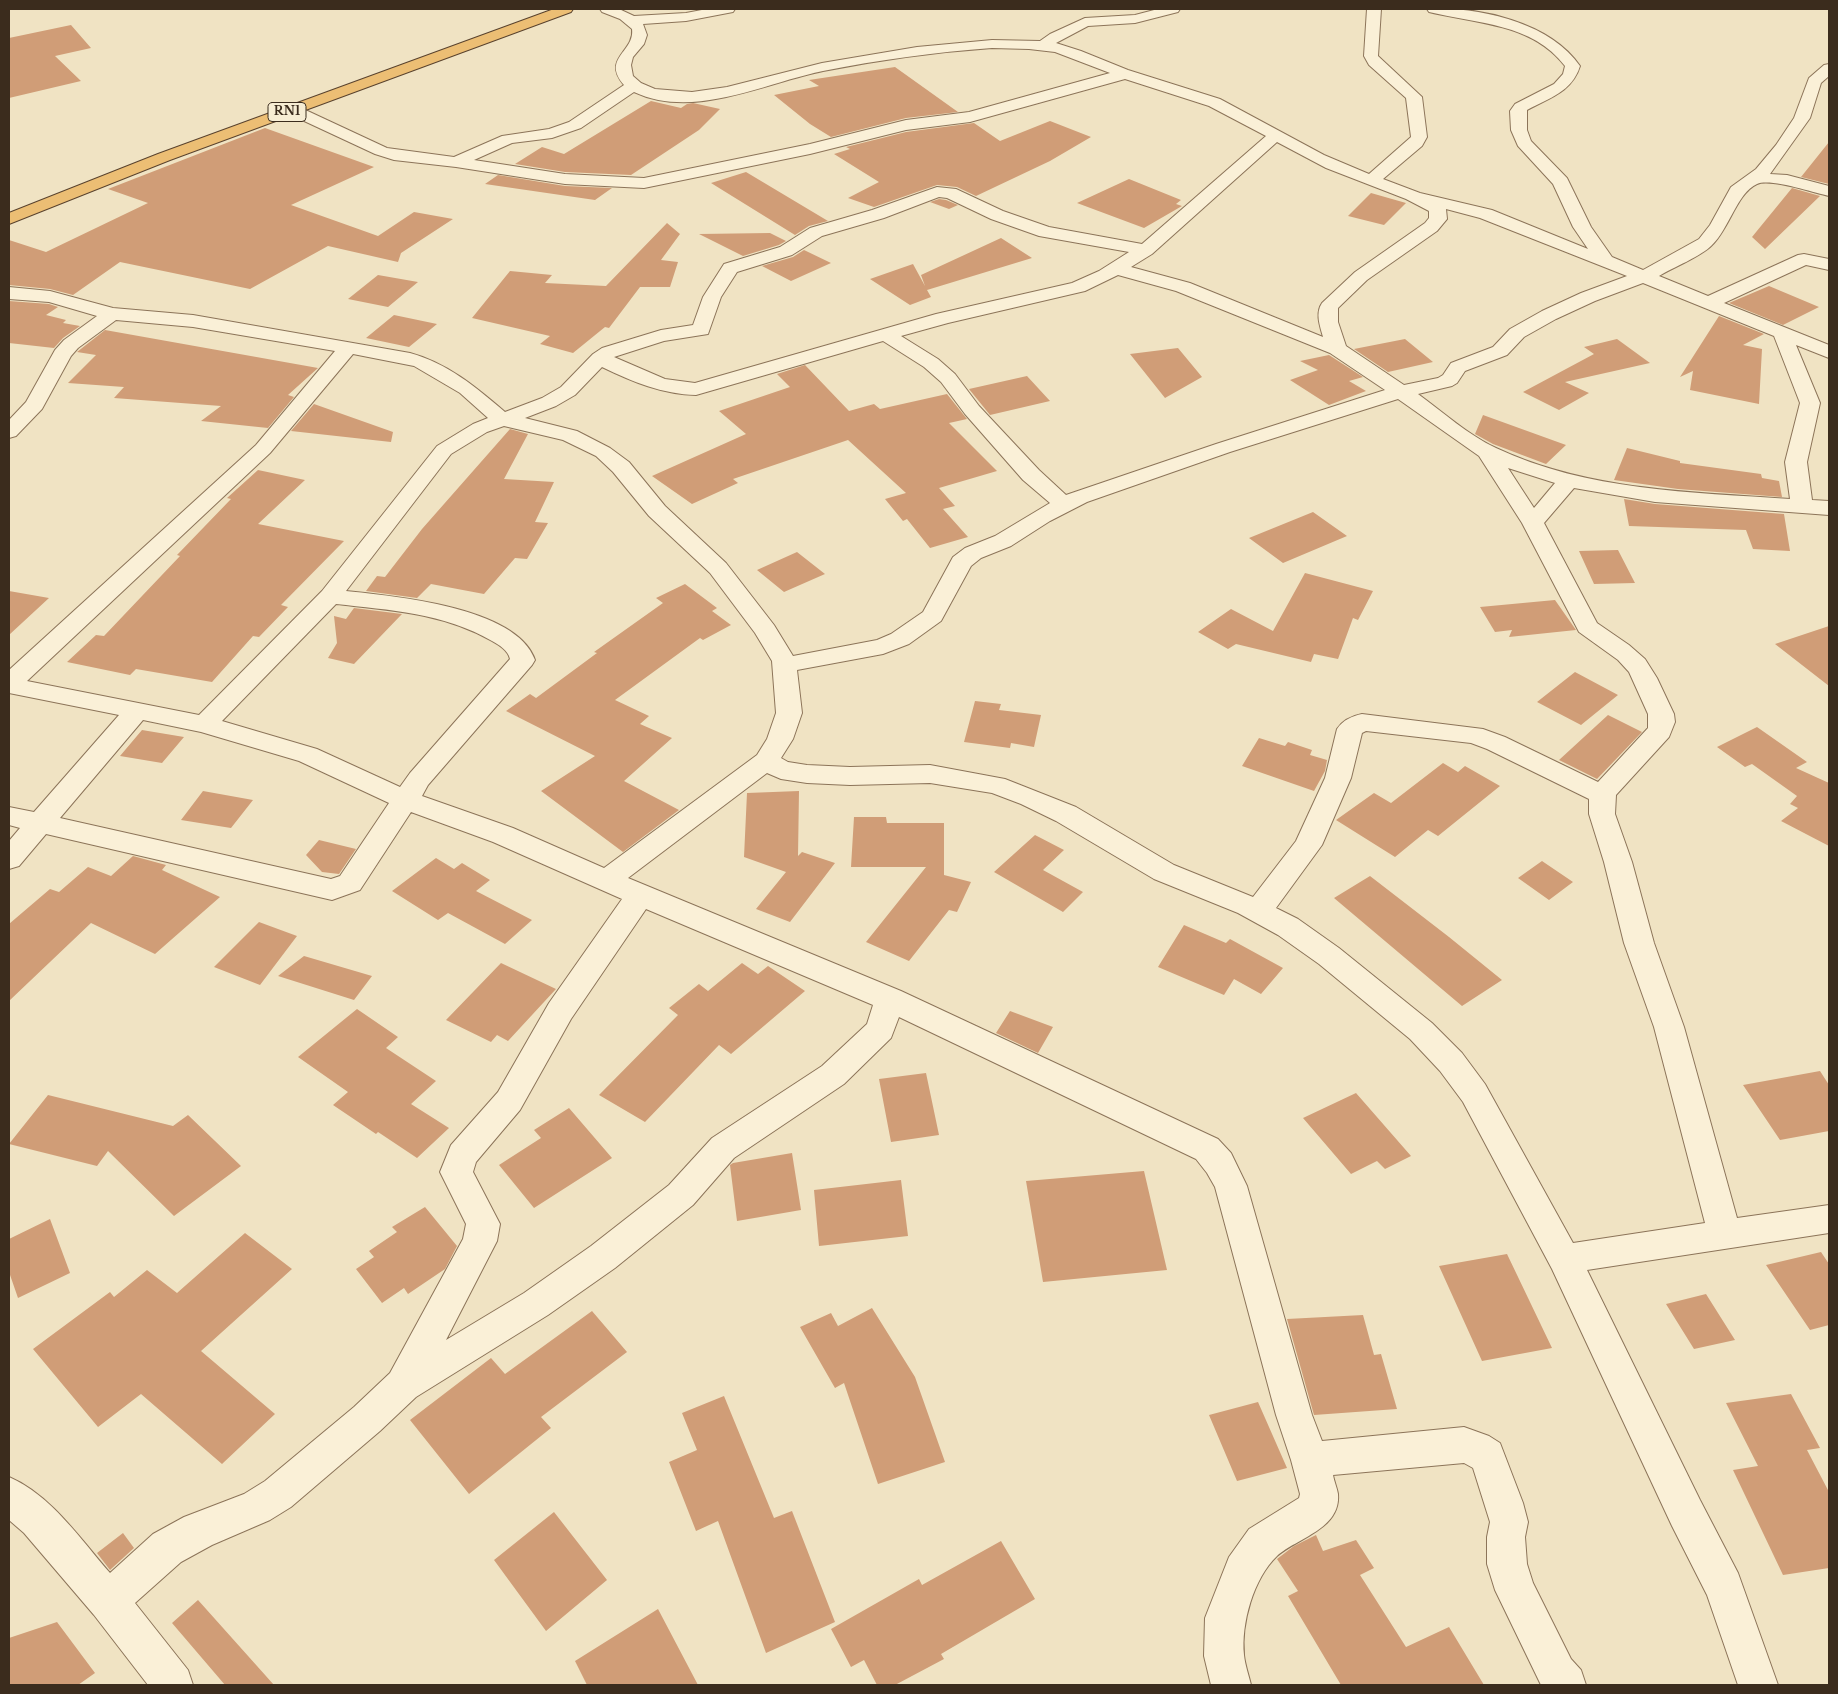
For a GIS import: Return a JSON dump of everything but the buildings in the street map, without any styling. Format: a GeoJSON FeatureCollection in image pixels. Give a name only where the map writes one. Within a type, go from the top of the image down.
{"type":"FeatureCollection","features":[{"type":"Feature","properties":{"kind":"highway","name":"RN1"},"geometry":{"type":"LineString","coordinates":[[9,219],[164,157],[566,9]]}},
{"type":"Feature","properties":{"kind":"street"},"geometry":{"type":"LineString","coordinates":[[607,9],[634,20],[686,17],[728,9]]}},
{"type":"Feature","properties":{"kind":"street"},"geometry":{"type":"LineString","coordinates":[[1043,46],[1055,37],[1085,22],[1135,19],[1173,9]]}},
{"type":"Feature","properties":{"kind":"street"},"geometry":{"type":"LineString","coordinates":[[1370,181],[1416,143],[1419,137],[1414,97],[1374,62],[1371,56],[1374,9]]}},
{"type":"Feature","properties":{"kind":"street"},"geometry":{"type":"LineString","coordinates":[[1434,9],[1527,31],[1550,41],[1567,57],[1573,66],[1571,75],[1565,84],[1521,107],[1518,111],[1519,130],[1524,143],[1562,182],[1582,227],[1606,261]]}},
{"type":"Feature","properties":{"kind":"street"},"geometry":{"type":"LineString","coordinates":[[634,20],[640,36],[638,43],[626,57],[624,68],[626,79],[632,86],[656,94],[687,97],[730,92],[799,72],[904,54],[963,47],[1043,46],[1070,52],[1125,74],[1226,108],[1332,165],[1370,181],[1420,198],[1486,214],[1553,242],[1645,276],[1783,335],[1829,352]]}},
{"type":"Feature","properties":{"kind":"street"},"geometry":{"type":"LineString","coordinates":[[784,666],[883,646],[900,638],[933,616],[961,562],[973,553],[1003,541],[1063,504],[1223,448],[1401,392],[1445,382],[1450,379],[1458,367],[1500,351],[1517,333],[1562,308],[1645,276],[1706,243],[1718,227],[1734,196],[1769,165],[1798,125],[1812,84],[1829,68]]}},
{"type":"Feature","properties":{"kind":"street"},"geometry":{"type":"LineString","coordinates":[[293,110],[381,151],[394,155],[456,162],[565,179],[644,183],[810,149],[906,125],[970,116],[1125,74]]}},
{"type":"Feature","properties":{"kind":"street"},"geometry":{"type":"LineString","coordinates":[[456,162],[508,139],[552,133],[575,125],[632,86]]}},
{"type":"Feature","properties":{"kind":"street"},"geometry":{"type":"LineString","coordinates":[[600,358],[649,381],[688,390],[696,389],[958,314],[1078,287],[1117,269],[1146,250],[1275,136]]}},
{"type":"Feature","properties":{"kind":"street"},"geometry":{"type":"LineString","coordinates":[[1754,178],[1786,180],[1829,191]]}},
{"type":"Feature","properties":{"kind":"street"},"geometry":{"type":"LineString","coordinates":[[204,724],[330,596],[444,450],[458,440],[501,419],[549,402],[568,391],[600,358],[609,352],[647,339],[702,330],[712,297],[730,268],[786,251],[816,232],[873,215],[937,192],[950,193],[997,215],[1045,232],[1146,250]]}},
{"type":"Feature","properties":{"kind":"street"},"geometry":{"type":"LineString","coordinates":[[1337,349],[1328,322],[1329,307],[1361,276],[1431,227],[1438,219],[1437,209],[1420,198]]}},
{"type":"Feature","properties":{"kind":"street"},"geometry":{"type":"LineString","coordinates":[[1708,302],[1804,259],[1819,261],[1829,265]]}},
{"type":"Feature","properties":{"kind":"street"},"geometry":{"type":"LineString","coordinates":[[1117,269],[1183,287],[1337,349],[1486,451],[1527,469],[1568,481],[1676,496],[1829,508]]}},
{"type":"Feature","properties":{"kind":"street"},"geometry":{"type":"LineString","coordinates":[[9,293],[50,297],[112,314],[193,321],[349,347],[421,362],[467,389],[501,419],[570,435],[603,452],[621,467],[657,511],[718,568],[766,630],[784,661],[789,713],[780,738],[766,761],[607,880]]}},
{"type":"Feature","properties":{"kind":"street"},"geometry":{"type":"LineString","coordinates":[[9,432],[34,405],[62,354],[71,344],[112,314]]}},
{"type":"Feature","properties":{"kind":"street"},"geometry":{"type":"LineString","coordinates":[[884,334],[931,363],[948,378],[972,410],[1031,474],[1063,504]]}},
{"type":"Feature","properties":{"kind":"street"},"geometry":{"type":"LineString","coordinates":[[1783,335],[1788,352],[1808,394],[1810,403],[1796,462],[1802,506]]}},
{"type":"Feature","properties":{"kind":"street"},"geometry":{"type":"LineString","coordinates":[[9,684],[263,449],[349,347]]}},
{"type":"Feature","properties":{"kind":"street"},"geometry":{"type":"LineString","coordinates":[[1486,451],[1533,523],[1587,627],[1598,637],[1630,657],[1637,666],[1661,714],[1660,730],[1610,784],[1603,795],[1602,814],[1618,862],[1639,943],[1669,1027],[1725,1234]]}},
{"type":"Feature","properties":{"kind":"street"},"geometry":{"type":"LineString","coordinates":[[1533,523],[1568,481]]}},
{"type":"Feature","properties":{"kind":"street"},"geometry":{"type":"LineString","coordinates":[[9,816],[332,890],[350,882],[419,779],[523,660],[521,652],[507,639],[484,627],[446,612],[426,607],[330,596]]}},
{"type":"Feature","properties":{"kind":"street"},"geometry":{"type":"LineString","coordinates":[[9,684],[204,724],[308,755],[406,800],[503,835],[640,895],[890,998],[1207,1149],[1219,1163],[1230,1186],[1294,1415],[1310,1460],[1319,1494],[1318,1503],[1314,1511],[1263,1543],[1243,1571],[1225,1618],[1224,1656],[1231,1685]]}},
{"type":"Feature","properties":{"kind":"street"},"geometry":{"type":"LineString","coordinates":[[9,859],[138,711]]}},
{"type":"Feature","properties":{"kind":"street"},"geometry":{"type":"LineString","coordinates":[[1258,911],[1308,845],[1338,778],[1350,728],[1355,724],[1370,722],[1419,730],[1474,735],[1496,743],[1603,795]]}},
{"type":"Feature","properties":{"kind":"street"},"geometry":{"type":"LineString","coordinates":[[766,761],[781,770],[807,774],[850,776],[930,774],[996,785],[1030,798],[1066,814],[1164,872],[1258,911],[1288,926],[1329,956],[1421,1031],[1451,1062],[1474,1092],[1564,1259],[1686,1513],[1724,1587],[1758,1685]]}},
{"type":"Feature","properties":{"kind":"street"},"geometry":{"type":"LineString","coordinates":[[403,1385],[480,1242],[483,1224],[456,1172],[462,1155],[509,1101],[560,1012],[640,895]]}},
{"type":"Feature","properties":{"kind":"street"},"geometry":{"type":"LineString","coordinates":[[108,1602],[168,1548],[198,1531],[258,1507],[278,1494],[367,1419],[403,1385],[536,1304],[603,1257],[680,1196],[723,1148],[834,1074],[880,1030],[890,998]]}},
{"type":"Feature","properties":{"kind":"street"},"geometry":{"type":"LineString","coordinates":[[1564,1259],[1829,1219]]}},
{"type":"Feature","properties":{"kind":"street"},"geometry":{"type":"LineString","coordinates":[[1310,1460],[1416,1448],[1464,1445],[1476,1449],[1487,1456],[1509,1522],[1506,1537],[1507,1564],[1515,1590],[1557,1673],[1566,1685]]}},
{"type":"Feature","properties":{"kind":"street"},"geometry":{"type":"LineString","coordinates":[[9,1496],[38,1520],[108,1602],[173,1685]]}}]}
